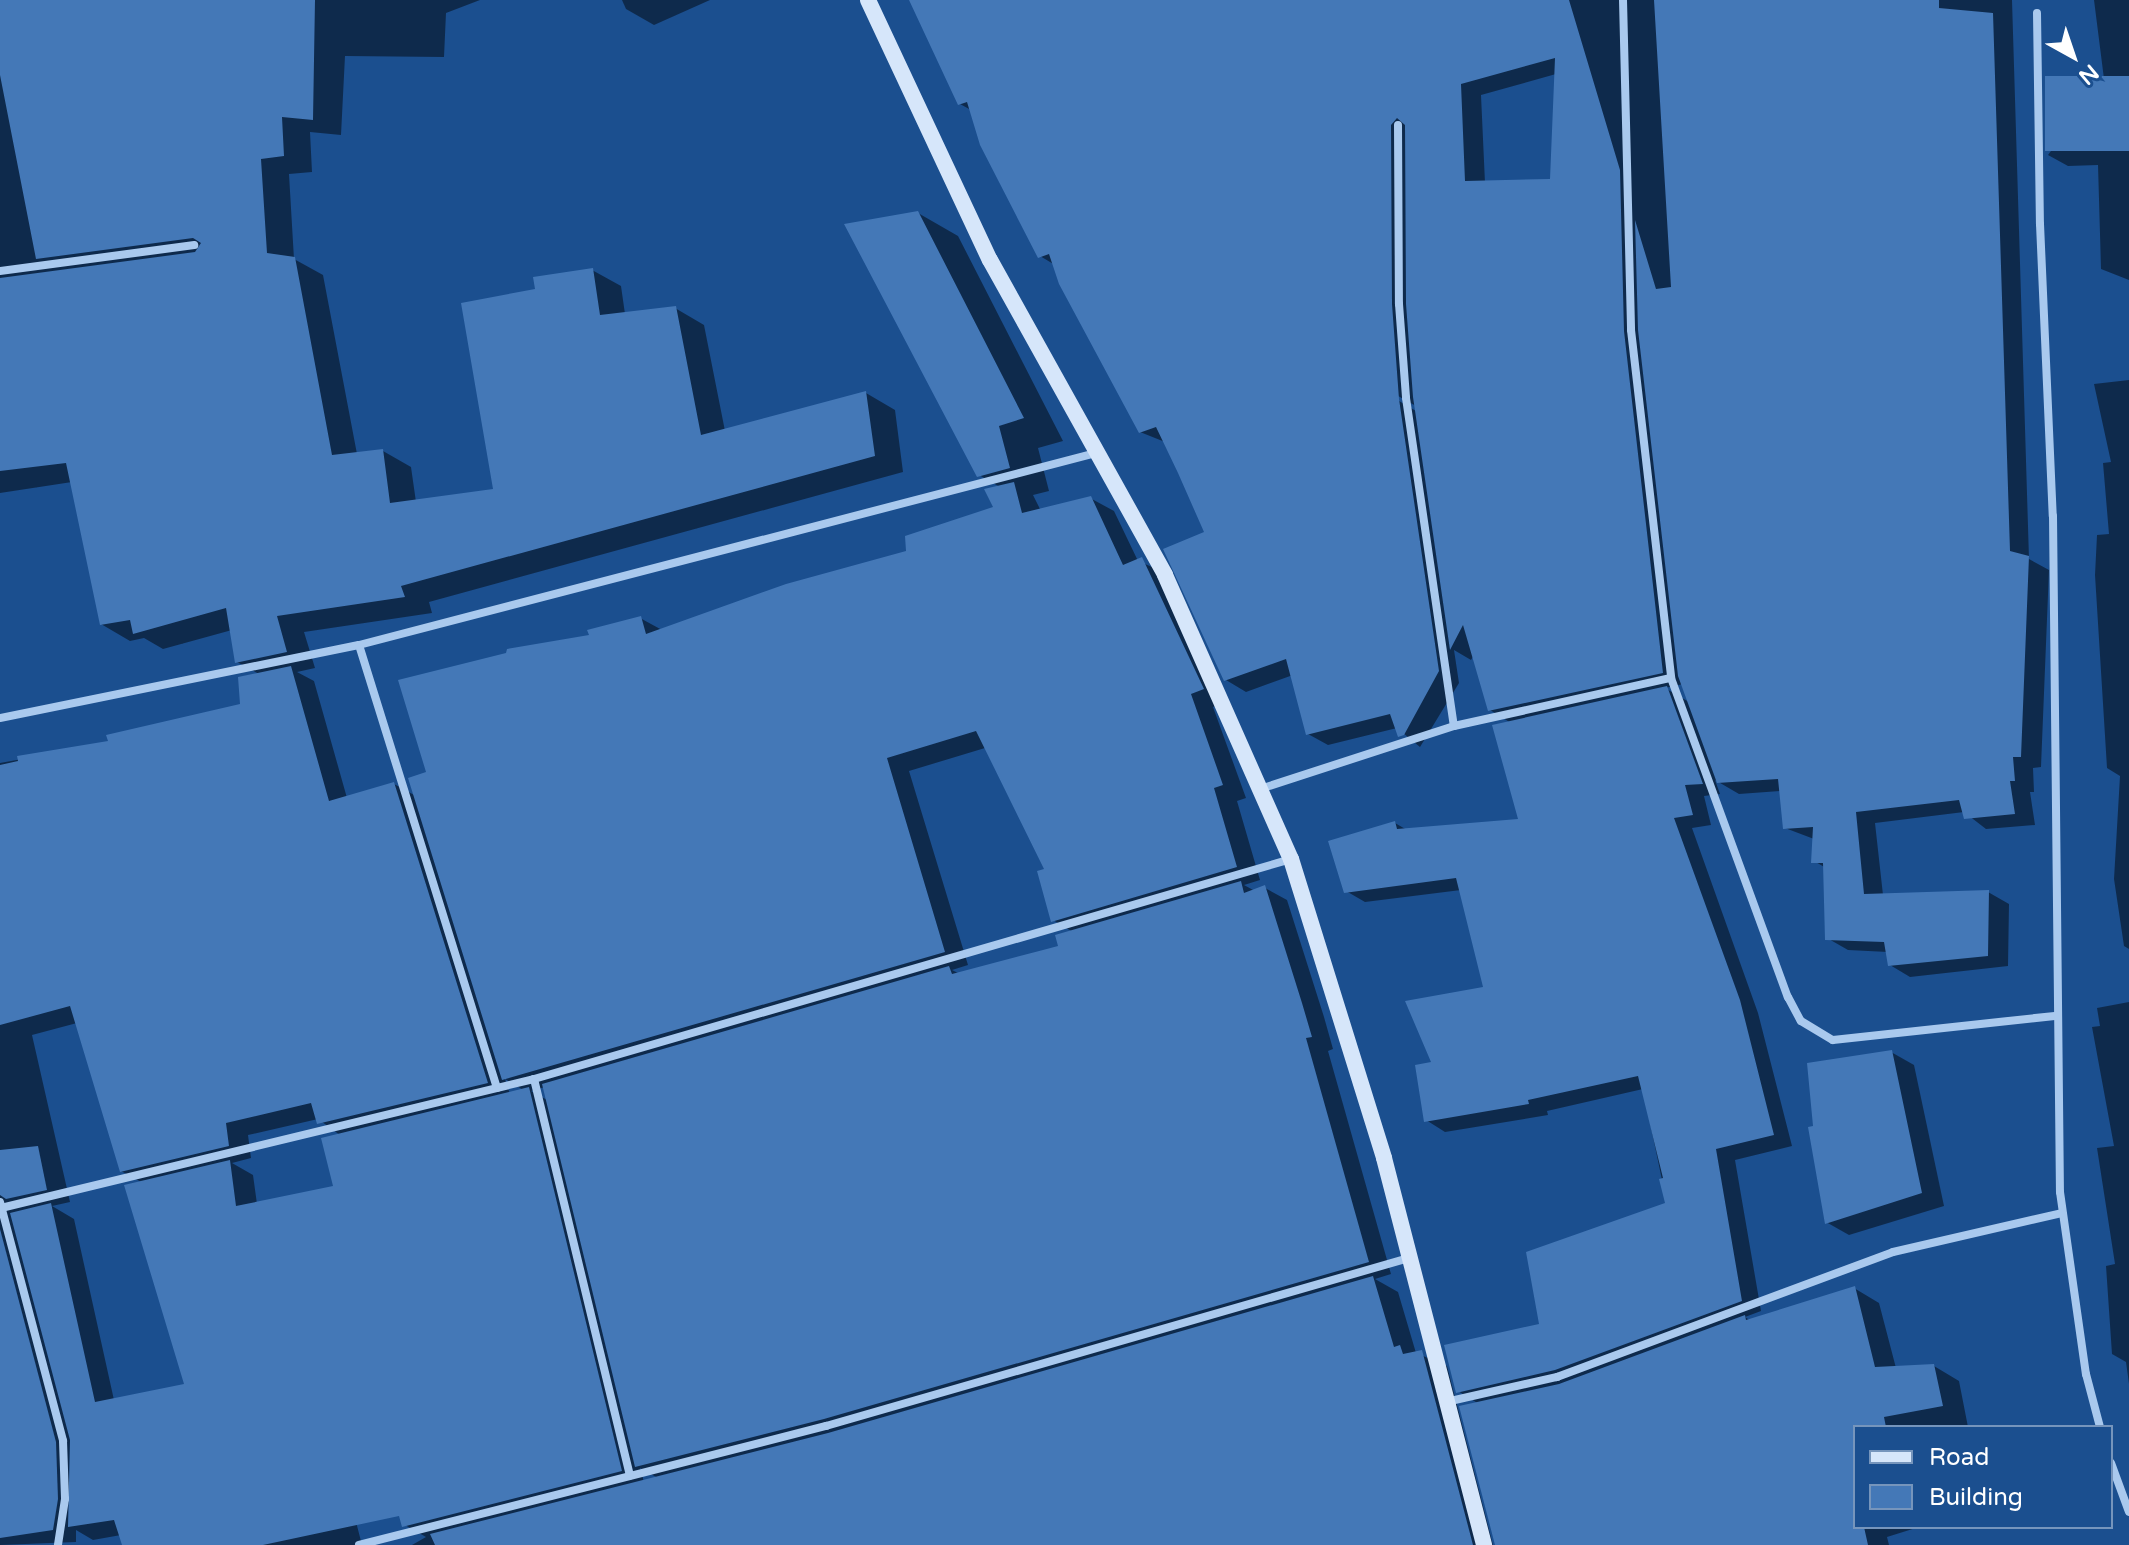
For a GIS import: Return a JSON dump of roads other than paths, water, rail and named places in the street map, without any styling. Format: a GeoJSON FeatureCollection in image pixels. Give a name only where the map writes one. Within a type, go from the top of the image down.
{"type":"FeatureCollection","features":[{"type":"Feature","properties":{"kind":"street"},"geometry":{"type":"LineString","coordinates":[[868,0],[990,260],[1165,575],[1291,859],[1346,1028],[1410,1257],[1484,1545]]}},
{"type":"Feature","properties":{"kind":"street"},"geometry":{"type":"LineString","coordinates":[[1623,0],[1631,330],[1671,678],[1801,1021],[1833,1040],[2055,1016]]}},
{"type":"Feature","properties":{"kind":"street"},"geometry":{"type":"LineString","coordinates":[[2037,13],[2040,224],[2053,516],[2059,930],[2055,1016],[2062,1213],[2086,1374],[2099,1425]]}},
{"type":"Feature","properties":{"kind":"street"},"geometry":{"type":"LineString","coordinates":[[1398,125],[1399,304],[1406,398],[1454,726]]}},
{"type":"Feature","properties":{"kind":"street"},"geometry":{"type":"LineString","coordinates":[[0,271],[194,245]]}},
{"type":"Feature","properties":{"kind":"street"},"geometry":{"type":"LineString","coordinates":[[0,718],[359,645],[1097,453]]}},
{"type":"Feature","properties":{"kind":"street"},"geometry":{"type":"LineString","coordinates":[[359,645],[497,1088]]}},
{"type":"Feature","properties":{"kind":"street"},"geometry":{"type":"LineString","coordinates":[[1260,789],[1454,726],[1671,678]]}},
{"type":"Feature","properties":{"kind":"street"},"geometry":{"type":"LineString","coordinates":[[58,1545],[65,1499],[63,1441],[1,1205],[534,1079],[1291,859]]}},
{"type":"Feature","properties":{"kind":"street"},"geometry":{"type":"LineString","coordinates":[[534,1079],[630,1476]]}},
{"type":"Feature","properties":{"kind":"street"},"geometry":{"type":"LineString","coordinates":[[1446,1402],[1612,1359],[1893,1252],[2062,1213]]}},
{"type":"Feature","properties":{"kind":"street"},"geometry":{"type":"LineString","coordinates":[[359,1545],[826,1426],[1410,1257]]}},
{"type":"Feature","properties":{"kind":"street"},"geometry":{"type":"LineString","coordinates":[[2113,1468],[2129,1512]]}}]}
